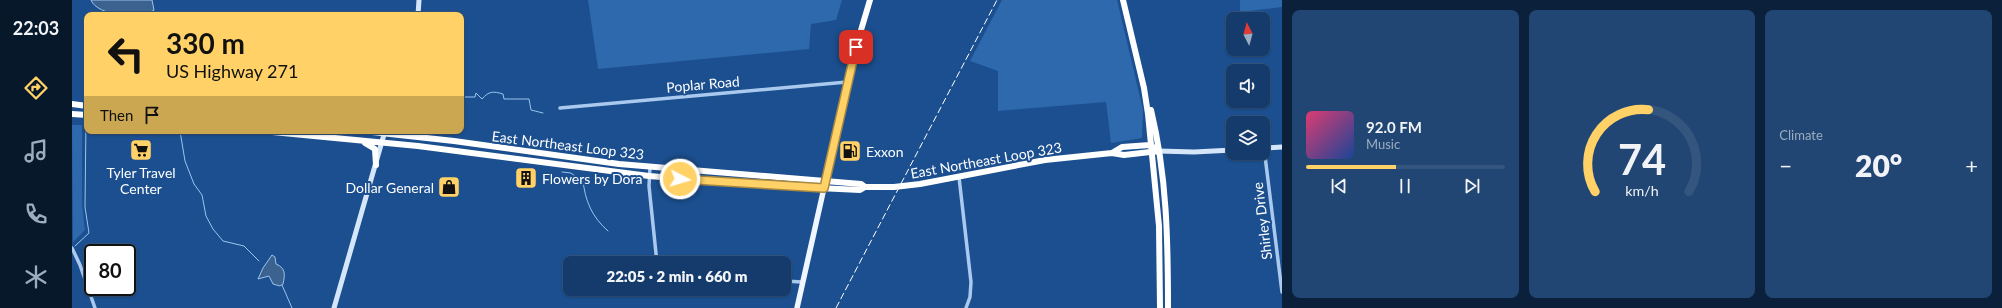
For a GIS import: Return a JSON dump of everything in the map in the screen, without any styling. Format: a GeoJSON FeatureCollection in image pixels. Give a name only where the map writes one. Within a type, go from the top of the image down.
{"type":"FeatureCollection","features":[{"type":"Feature","properties":{"kind":"highway"},"geometry":{"type":"LineString","coordinates":[[824,185],[847,82],[870,0]]}},
{"type":"Feature","properties":{"kind":"highway"},"geometry":{"type":"LineString","coordinates":[[1123,0],[1156,132],[1159,151],[1168,226],[1168,308]]}},
{"type":"Feature","properties":{"kind":"highway"},"geometry":{"type":"LineString","coordinates":[[1144,88],[1159,226],[1160,308]]}},
{"type":"Feature","properties":{"kind":"highway"},"geometry":{"type":"LineString","coordinates":[[72,104],[84,106]]}},
{"type":"Feature","properties":{"kind":"highway"},"geometry":{"type":"LineString","coordinates":[[72,114],[84,115]]}},
{"type":"Feature","properties":{"kind":"highway","name":"East Northeast Loop 323"},"geometry":{"type":"LineString","coordinates":[[317,134],[354,140],[453,150],[618,173],[708,182],[758,185],[824,185]]}},
{"type":"Feature","properties":{"kind":"highway","name":"East Northeast Loop 323"},"geometry":{"type":"LineString","coordinates":[[396,134],[619,164],[759,177],[860,190],[865,187],[909,186],[1026,163],[1112,153],[1124,155],[1159,151]]}},
{"type":"Feature","properties":{"kind":"highway"},"geometry":{"type":"LineString","coordinates":[[403,134],[407,136]]}},
{"type":"Feature","properties":{"kind":"highway"},"geometry":{"type":"LineString","coordinates":[[354,140],[374,147],[376,165]]}},
{"type":"Feature","properties":{"kind":"highway"},"geometry":{"type":"LineString","coordinates":[[453,150],[454,141]]}},
{"type":"Feature","properties":{"kind":"highway"},"geometry":{"type":"LineString","coordinates":[[1150,144],[1159,151]]}},
{"type":"Feature","properties":{"kind":"highway","name":"East Northeast Loop 323"},"geometry":{"type":"LineString","coordinates":[[1112,153],[1122,147],[1150,144]]}},
{"type":"Feature","properties":{"kind":"highway"},"geometry":{"type":"LineString","coordinates":[[550,164],[551,155]]}},
{"type":"Feature","properties":{"kind":"highway"},"geometry":{"type":"LineString","coordinates":[[618,173],[619,164]]}},
{"type":"Feature","properties":{"kind":"highway"},"geometry":{"type":"LineString","coordinates":[[708,173],[708,182]]}},
{"type":"Feature","properties":{"kind":"highway"},"geometry":{"type":"LineString","coordinates":[[758,185],[759,177]]}},
{"type":"Feature","properties":{"kind":"highway"},"geometry":{"type":"LineString","coordinates":[[1159,226],[1168,226]]}},
{"type":"Feature","properties":{"kind":"main road"},"geometry":{"type":"LineString","coordinates":[[418,12],[419,0]]}},
{"type":"Feature","properties":{"kind":"main road"},"geometry":{"type":"LineString","coordinates":[[334,308],[384,134]]}},
{"type":"Feature","properties":{"kind":"main road"},"geometry":{"type":"LineString","coordinates":[[1270,148],[1282,147]]}},
{"type":"Feature","properties":{"kind":"main road"},"geometry":{"type":"LineString","coordinates":[[1159,151],[1226,150]]}},
{"type":"Feature","properties":{"kind":"main road"},"geometry":{"type":"LineString","coordinates":[[797,308],[824,185]]}},
{"type":"Feature","properties":{"kind":"street","name":"Poplar Road"},"geometry":{"type":"LineString","coordinates":[[560,108],[847,82]]}},
{"type":"Feature","properties":{"kind":"street","name":"Shirley Drive"},"geometry":{"type":"LineString","coordinates":[[1266,160],[1282,292]]}},
{"type":"Feature","properties":{"kind":"street"},"geometry":{"type":"LineString","coordinates":[[650,167],[649,176],[656,256]]}},
{"type":"Feature","properties":{"kind":"street"},"geometry":{"type":"LineString","coordinates":[[959,177],[972,282],[970,297],[966,308]]}},
{"type":"Feature","properties":{"kind":"street"},"geometry":{"type":"LineString","coordinates":[[72,248],[80,265],[95,308]]}},
{"type":"Feature","properties":{"kind":"street"},"geometry":{"type":"LineString","coordinates":[[791,281],[802,282]]}},
{"type":"Feature","properties":{"kind":"shaded area"},"geometry":{"type":"Polygon","coordinates":[[[91,0],[152,0],[154,10],[150,12],[107,12],[95,5],[91,0]]]}},
{"type":"Feature","properties":{"kind":"shaded area"},"geometry":{"type":"Polygon","coordinates":[[[588,0],[842,0],[836,20],[811,24],[809,49],[598,69],[588,0]]]}},
{"type":"Feature","properties":{"kind":"shaded area"},"geometry":{"type":"Polygon","coordinates":[[[1002,0],[1117,0],[1143,110],[1142,138],[1111,143],[1106,102],[998,111],[998,71],[970,61],[1002,0]]]}},
{"type":"Feature","properties":{"kind":"shaded area"},"geometry":{"type":"Polygon","coordinates":[[[1240,0],[1282,0],[1282,7],[1240,12],[1240,0]]]}},
{"type":"Feature","properties":{"kind":"shaded area"},"geometry":{"type":"Polygon","coordinates":[[[72,125],[82,125],[82,205],[85,230],[73,242],[72,125]]]}},
{"type":"Feature","properties":{"kind":"shaded area"},"geometry":{"type":"Polygon","coordinates":[[[272,255],[275,257],[276,264],[282,268],[284,272],[283,284],[280,286],[273,284],[269,276],[258,279],[263,268],[272,255]]]}},
{"type":"Feature","properties":{"kind":"waterway"},"geometry":{"type":"LineString","coordinates":[[464,97],[475,97],[476,93],[482,99],[487,94],[496,92],[503,94],[504,99],[529,99],[531,110],[543,113]]}},
{"type":"Feature","properties":{"kind":"waterway"},"geometry":{"type":"LineString","coordinates":[[75,246],[89,233],[85,207],[86,134]]}},
{"type":"Feature","properties":{"kind":"waterway"},"geometry":{"type":"LineString","coordinates":[[180,134],[185,161],[194,184],[202,195],[206,216],[213,229],[223,241],[244,246],[259,261]]}},
{"type":"Feature","properties":{"kind":"waterway"},"geometry":{"type":"LineString","coordinates":[[551,138],[553,142],[562,146],[563,149]]}},
{"type":"Feature","properties":{"kind":"waterway"},"geometry":{"type":"LineString","coordinates":[[562,172],[571,173],[575,176]]}},
{"type":"Feature","properties":{"kind":"waterway"},"geometry":{"type":"LineString","coordinates":[[583,180],[590,208],[602,226],[608,231]]}},
{"type":"Feature","properties":{"kind":"waterway"},"geometry":{"type":"LineString","coordinates":[[282,285],[292,308]]}},
{"type":"Feature","properties":{"kind":"railway"},"geometry":{"type":"LineString","coordinates":[[836,308],[997,0]]}},
{"type":"Feature","properties":{"kind":"place","name":"Tyler Travel Center"},"geometry":{"type":"Point","coordinates":[141,150]}},
{"type":"Feature","properties":{"kind":"place","name":"Exxon"},"geometry":{"type":"Point","coordinates":[850,151]}},
{"type":"Feature","properties":{"kind":"place","name":"Flowers by Dora"},"geometry":{"type":"Point","coordinates":[526,178]}},
{"type":"Feature","properties":{"kind":"place","name":"Dollar General"},"geometry":{"type":"Point","coordinates":[449,187]}},
{"type":"Feature","properties":{"kind":"route"},"geometry":{"type":"LineString","coordinates":[[680,179],[708,182],[824,188],[856,47]]}}]}
